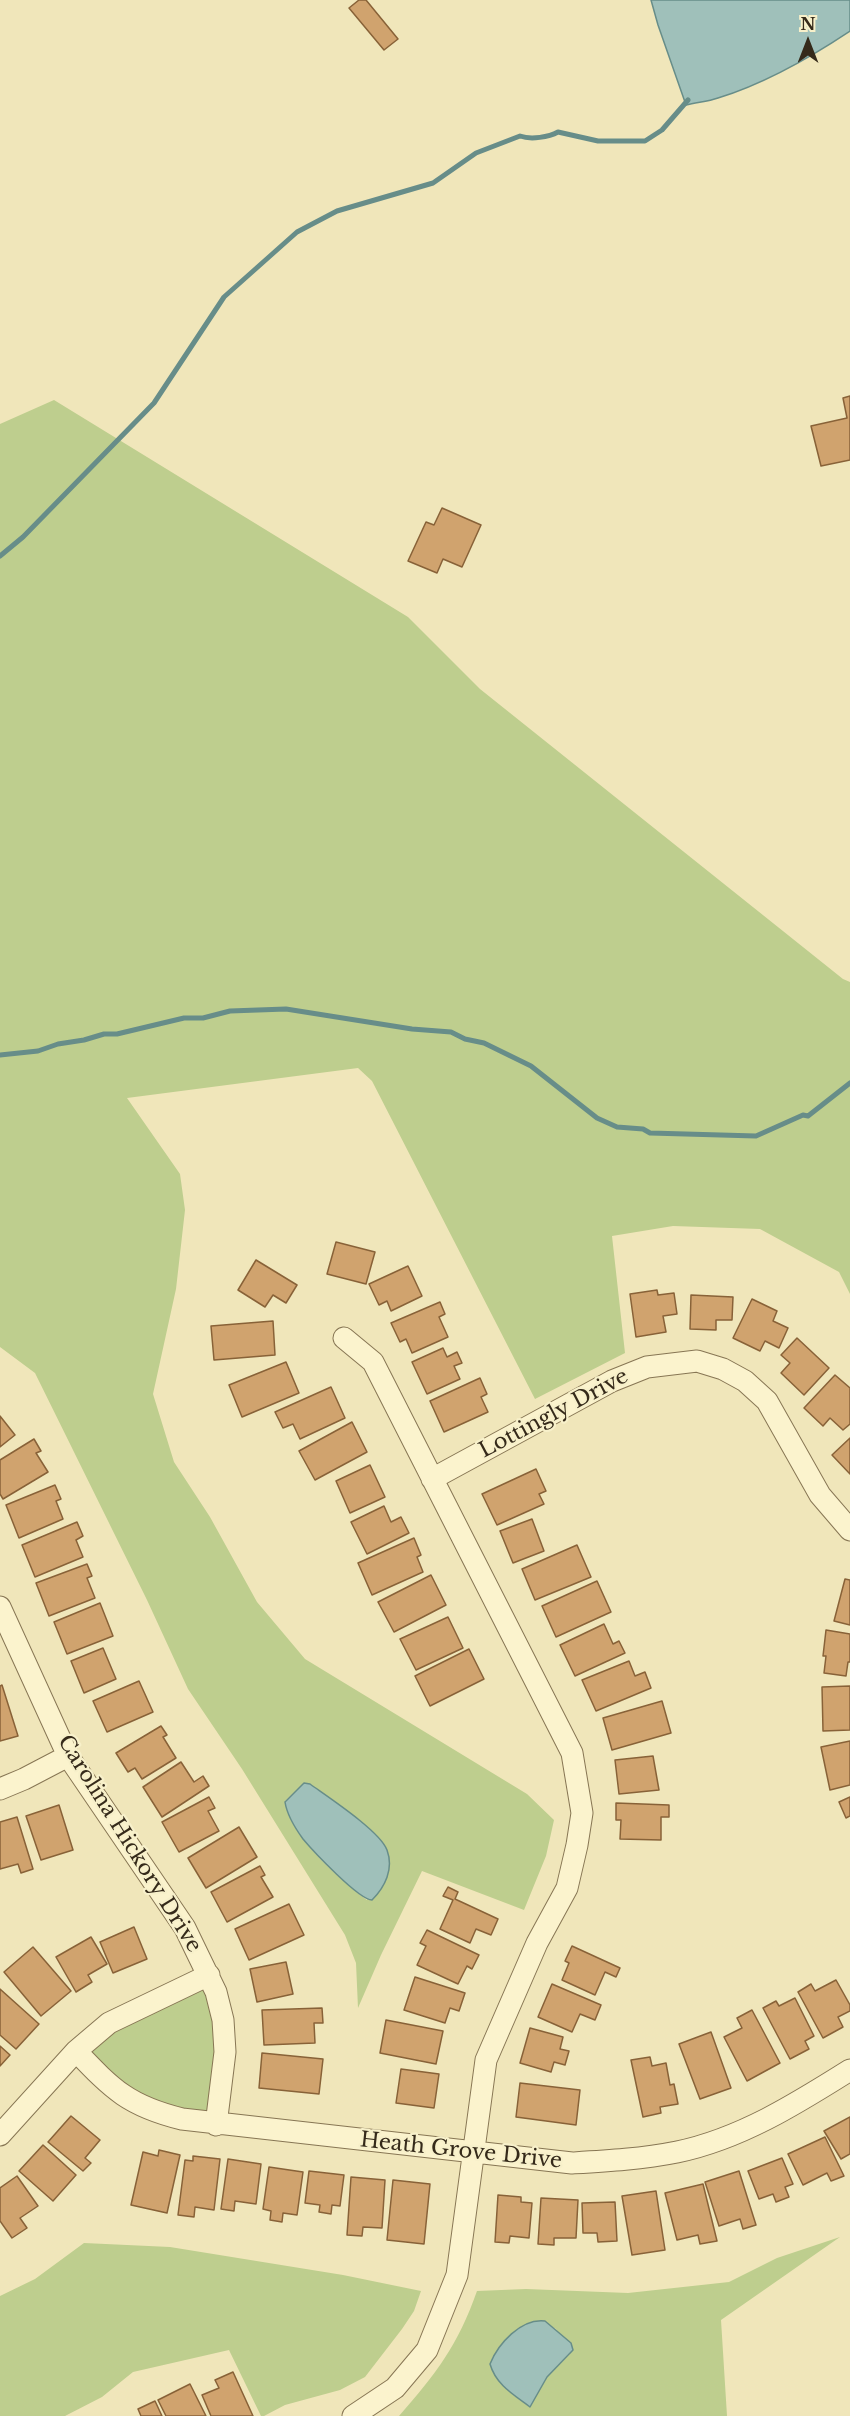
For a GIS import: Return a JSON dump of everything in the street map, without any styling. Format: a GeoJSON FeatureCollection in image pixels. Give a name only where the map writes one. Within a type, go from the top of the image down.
{"type":"FeatureCollection","features":[{"type":"Feature","properties":{"kind":"street"},"geometry":{"type":"LineString","coordinates":[[344,1338],[373,1362],[572,1753],[582,1813],[567,1888],[537,1943],[486,2060],[457,2275],[427,2350],[395,2388],[353,2416]]}},
{"type":"Feature","properties":{"kind":"street","name":"Lottingly Drive"},"geometry":{"type":"LineString","coordinates":[[432,1479],[612,1381],[647,1367],[697,1361],[745,1381],[767,1401],[820,1495],[850,1530]]}},
{"type":"Feature","properties":{"kind":"street","name":"Carolina Hickory Drive"},"geometry":{"type":"LineString","coordinates":[[0,1607],[68,1756],[185,1928],[209,1975],[220,2006],[225,2052],[216,2124]]}},
{"type":"Feature","properties":{"kind":"street"},"geometry":{"type":"LineString","coordinates":[[0,1789],[68,1756]]}},
{"type":"Feature","properties":{"kind":"street"},"geometry":{"type":"LineString","coordinates":[[0,2135],[76,2050],[109,2023],[209,1975]]}},
{"type":"Feature","properties":{"kind":"street","name":"Heath Grove Drive"},"geometry":{"type":"LineString","coordinates":[[76,2050],[101,2077],[132,2102],[164,2115],[216,2124],[572,2163],[618,2160],[677,2152],[725,2138],[786,2111],[850,2070]]}},
{"type":"Feature","properties":{"kind":"green space"},"geometry":{"type":"Polygon","coordinates":[[[54,400],[408,617],[480,689],[843,979],[850,982],[850,1294],[839,1272],[760,1229],[673,1226],[612,1236],[625,1353],[535,1399],[372,1081],[358,1068],[127,1098],[180,1174],[185,1210],[176,1289],[153,1394],[174,1462],[210,1517],[257,1602],[305,1659],[527,1794],[554,1820],[546,1856],[524,1910],[422,1871],[358,2008],[356,1963],[345,1935],[242,1769],[188,1689],[147,1600],[35,1373],[0,1347],[0,424],[54,400]],[[304,1783],[285,1801],[289,1814],[296,1828],[318,1856],[367,1900],[378,1837],[310,1784],[304,1783]]]}},
{"type":"Feature","properties":{"kind":"green space"},"geometry":{"type":"Polygon","coordinates":[[[209,1975],[216,1992],[216,2124],[164,2115],[76,2051],[209,1975]]]}},
{"type":"Feature","properties":{"kind":"green space"},"geometry":{"type":"Polygon","coordinates":[[[840,2237],[721,2320],[727,2416],[399,2416],[445,2358],[462,2327],[477,2291],[526,2289],[628,2293],[729,2282],[777,2258],[840,2237]],[[541,2321],[509,2336],[492,2358],[505,2387],[530,2407],[547,2377],[570,2354],[556,2329],[541,2321]]]}},
{"type":"Feature","properties":{"kind":"green space"},"geometry":{"type":"Polygon","coordinates":[[[84,2243],[170,2247],[343,2275],[421,2291],[414,2311],[365,2377],[340,2390],[285,2405],[264,2416],[261,2416],[229,2350],[133,2372],[102,2397],[65,2416],[0,2416],[0,2296],[35,2279],[84,2243]]]}},
{"type":"Feature","properties":{"kind":"water"},"geometry":{"type":"Polygon","coordinates":[[[651,0],[850,0],[850,31],[769,78],[714,99],[686,105],[651,0]]]}},
{"type":"Feature","properties":{"kind":"water"},"geometry":{"type":"Polygon","coordinates":[[[304,1783],[310,1784],[353,1815],[375,1834],[387,1850],[389,1871],[381,1889],[372,1900],[357,1892],[336,1874],[308,1845],[294,1826],[285,1802],[304,1783]]]}},
{"type":"Feature","properties":{"kind":"water"},"geometry":{"type":"Polygon","coordinates":[[[536,2321],[545,2321],[571,2343],[573,2350],[547,2377],[530,2407],[501,2384],[490,2364],[499,2348],[519,2328],[536,2321]]]}},
{"type":"Feature","properties":{"kind":"building"},"geometry":{"type":"Polygon","coordinates":[[[359,0],[366,0],[398,39],[384,50],[349,8],[359,0]]]}},
{"type":"Feature","properties":{"kind":"building"},"geometry":{"type":"Polygon","coordinates":[[[850,396],[850,460],[821,466],[811,426],[847,418],[843,398],[850,396]]]}},
{"type":"Feature","properties":{"kind":"building"},"geometry":{"type":"Polygon","coordinates":[[[442,508],[481,525],[462,567],[443,559],[437,573],[408,561],[426,522],[434,525],[442,508]]]}},
{"type":"Feature","properties":{"kind":"building"},"geometry":{"type":"Polygon","coordinates":[[[336,1242],[375,1252],[366,1284],[327,1274],[336,1242]]]}},
{"type":"Feature","properties":{"kind":"building"},"geometry":{"type":"Polygon","coordinates":[[[256,1260],[297,1285],[286,1303],[273,1295],[265,1307],[238,1290],[256,1260]]]}},
{"type":"Feature","properties":{"kind":"building"},"geometry":{"type":"Polygon","coordinates":[[[408,1266],[422,1296],[391,1311],[387,1301],[379,1305],[369,1284],[408,1266]]]}},
{"type":"Feature","properties":{"kind":"building"},"geometry":{"type":"Polygon","coordinates":[[[657,1290],[658,1295],[674,1293],[677,1314],[663,1316],[666,1332],[636,1337],[630,1294],[657,1290]]]}},
{"type":"Feature","properties":{"kind":"building"},"geometry":{"type":"Polygon","coordinates":[[[691,1295],[733,1297],[732,1320],[716,1320],[716,1330],[690,1329],[691,1295]]]}},
{"type":"Feature","properties":{"kind":"building"},"geometry":{"type":"Polygon","coordinates":[[[752,1299],[777,1311],[773,1321],[788,1328],[779,1348],[765,1341],[760,1351],[733,1338],[752,1299]]]}},
{"type":"Feature","properties":{"kind":"building"},"geometry":{"type":"Polygon","coordinates":[[[440,1302],[445,1314],[439,1317],[448,1337],[412,1353],[406,1339],[400,1342],[391,1323],[440,1302]]]}},
{"type":"Feature","properties":{"kind":"building"},"geometry":{"type":"Polygon","coordinates":[[[273,1321],[275,1355],[214,1360],[211,1326],[273,1321]]]}},
{"type":"Feature","properties":{"kind":"building"},"geometry":{"type":"Polygon","coordinates":[[[797,1338],[829,1368],[804,1395],[781,1373],[790,1363],[781,1355],[797,1338]]]}},
{"type":"Feature","properties":{"kind":"building"},"geometry":{"type":"Polygon","coordinates":[[[443,1348],[447,1357],[457,1352],[462,1363],[454,1366],[460,1379],[427,1394],[412,1362],[443,1348]]]}},
{"type":"Feature","properties":{"kind":"building"},"geometry":{"type":"Polygon","coordinates":[[[286,1362],[299,1393],[242,1417],[229,1385],[286,1362]]]}},
{"type":"Feature","properties":{"kind":"building"},"geometry":{"type":"Polygon","coordinates":[[[835,1375],[850,1388],[850,1424],[843,1430],[830,1418],[823,1426],[804,1408],[835,1375]]]}},
{"type":"Feature","properties":{"kind":"building"},"geometry":{"type":"Polygon","coordinates":[[[480,1378],[487,1394],[481,1397],[488,1412],[444,1432],[430,1401],[480,1378]]]}},
{"type":"Feature","properties":{"kind":"building"},"geometry":{"type":"Polygon","coordinates":[[[331,1387],[345,1418],[300,1439],[293,1424],[283,1428],[275,1412],[331,1387]]]}},
{"type":"Feature","properties":{"kind":"building"},"geometry":{"type":"Polygon","coordinates":[[[0,1416],[15,1435],[0,1447],[0,1416]]]}},
{"type":"Feature","properties":{"kind":"building"},"geometry":{"type":"Polygon","coordinates":[[[352,1422],[367,1452],[315,1480],[299,1451],[352,1422]]]}},
{"type":"Feature","properties":{"kind":"building"},"geometry":{"type":"Polygon","coordinates":[[[850,1438],[850,1474],[832,1455],[850,1438]]]}},
{"type":"Feature","properties":{"kind":"building"},"geometry":{"type":"Polygon","coordinates":[[[34,1439],[41,1451],[36,1453],[48,1472],[3,1499],[0,1494],[0,1460],[34,1439]]]}},
{"type":"Feature","properties":{"kind":"building"},"geometry":{"type":"Polygon","coordinates":[[[370,1465],[385,1497],[350,1513],[336,1481],[370,1465]]]}},
{"type":"Feature","properties":{"kind":"building"},"geometry":{"type":"Polygon","coordinates":[[[536,1469],[546,1491],[539,1494],[544,1504],[497,1525],[482,1494],[536,1469]]]}},
{"type":"Feature","properties":{"kind":"building"},"geometry":{"type":"Polygon","coordinates":[[[55,1485],[61,1499],[56,1501],[63,1519],[19,1538],[6,1505],[55,1485]]]}},
{"type":"Feature","properties":{"kind":"building"},"geometry":{"type":"Polygon","coordinates":[[[384,1506],[391,1522],[401,1517],[409,1533],[367,1554],[351,1522],[384,1506]]]}},
{"type":"Feature","properties":{"kind":"building"},"geometry":{"type":"Polygon","coordinates":[[[532,1519],[544,1551],[513,1563],[500,1531],[532,1519]]]}},
{"type":"Feature","properties":{"kind":"building"},"geometry":{"type":"Polygon","coordinates":[[[77,1522],[83,1536],[76,1540],[83,1557],[35,1577],[22,1545],[77,1522]]]}},
{"type":"Feature","properties":{"kind":"building"},"geometry":{"type":"Polygon","coordinates":[[[414,1538],[421,1555],[417,1557],[423,1572],[372,1595],[358,1563],[414,1538]]]}},
{"type":"Feature","properties":{"kind":"building"},"geometry":{"type":"Polygon","coordinates":[[[577,1545],[591,1577],[535,1600],[522,1569],[577,1545]]]}},
{"type":"Feature","properties":{"kind":"building"},"geometry":{"type":"Polygon","coordinates":[[[87,1564],[92,1576],[87,1578],[95,1598],[49,1616],[36,1583],[87,1564]]]}},
{"type":"Feature","properties":{"kind":"building"},"geometry":{"type":"Polygon","coordinates":[[[431,1575],[446,1605],[394,1632],[378,1602],[431,1575]]]}},
{"type":"Feature","properties":{"kind":"building"},"geometry":{"type":"Polygon","coordinates":[[[845,1579],[850,1580],[850,1625],[834,1621],[845,1579]]]}},
{"type":"Feature","properties":{"kind":"building"},"geometry":{"type":"Polygon","coordinates":[[[597,1581],[611,1612],[556,1637],[542,1606],[597,1581]]]}},
{"type":"Feature","properties":{"kind":"building"},"geometry":{"type":"Polygon","coordinates":[[[100,1603],[113,1636],[67,1654],[54,1622],[100,1603]]]}},
{"type":"Feature","properties":{"kind":"building"},"geometry":{"type":"Polygon","coordinates":[[[448,1617],[463,1648],[416,1670],[400,1639],[448,1617]]]}},
{"type":"Feature","properties":{"kind":"building"},"geometry":{"type":"Polygon","coordinates":[[[604,1624],[613,1644],[619,1641],[625,1653],[575,1676],[560,1645],[604,1624]]]}},
{"type":"Feature","properties":{"kind":"building"},"geometry":{"type":"Polygon","coordinates":[[[826,1630],[850,1634],[850,1662],[848,1662],[846,1676],[824,1673],[826,1630]]]}},
{"type":"Feature","properties":{"kind":"building"},"geometry":{"type":"Polygon","coordinates":[[[103,1648],[116,1679],[84,1693],[71,1661],[103,1648]]]}},
{"type":"Feature","properties":{"kind":"building"},"geometry":{"type":"Polygon","coordinates":[[[469,1649],[484,1679],[430,1706],[415,1676],[469,1649]]]}},
{"type":"Feature","properties":{"kind":"building"},"geometry":{"type":"Polygon","coordinates":[[[629,1661],[635,1676],[645,1672],[651,1688],[596,1711],[582,1680],[629,1661]]]}},
{"type":"Feature","properties":{"kind":"building"},"geometry":{"type":"Polygon","coordinates":[[[139,1681],[153,1712],[107,1732],[93,1701],[139,1681]]]}},
{"type":"Feature","properties":{"kind":"building"},"geometry":{"type":"Polygon","coordinates":[[[2,1685],[18,1736],[0,1741],[0,1686],[2,1685]]]}},
{"type":"Feature","properties":{"kind":"building"},"geometry":{"type":"Polygon","coordinates":[[[850,1686],[850,1730],[823,1731],[822,1687],[850,1686]]]}},
{"type":"Feature","properties":{"kind":"building"},"geometry":{"type":"Polygon","coordinates":[[[662,1701],[671,1733],[612,1750],[603,1718],[662,1701]]]}},
{"type":"Feature","properties":{"kind":"building"},"geometry":{"type":"Polygon","coordinates":[[[161,1726],[167,1735],[163,1737],[176,1758],[142,1779],[135,1768],[128,1772],[116,1753],[161,1726]]]}},
{"type":"Feature","properties":{"kind":"building"},"geometry":{"type":"Polygon","coordinates":[[[850,1741],[850,1785],[830,1790],[821,1747],[850,1741]]]}},
{"type":"Feature","properties":{"kind":"building"},"geometry":{"type":"Polygon","coordinates":[[[653,1756],[659,1790],[619,1794],[615,1760],[653,1756]]]}},
{"type":"Feature","properties":{"kind":"building"},"geometry":{"type":"Polygon","coordinates":[[[181,1762],[194,1782],[203,1776],[209,1786],[162,1817],[143,1787],[181,1762]]]}},
{"type":"Feature","properties":{"kind":"building"},"geometry":{"type":"Polygon","coordinates":[[[209,1797],[215,1808],[208,1811],[219,1831],[179,1852],[162,1822],[209,1797]]]}},
{"type":"Feature","properties":{"kind":"building"},"geometry":{"type":"Polygon","coordinates":[[[850,1797],[850,1816],[846,1818],[839,1802],[850,1797]]]}},
{"type":"Feature","properties":{"kind":"building"},"geometry":{"type":"Polygon","coordinates":[[[616,1803],[669,1805],[669,1817],[661,1817],[661,1840],[620,1839],[621,1820],[616,1820],[616,1803]]]}},
{"type":"Feature","properties":{"kind":"building"},"geometry":{"type":"Polygon","coordinates":[[[59,1805],[73,1850],[41,1860],[26,1816],[59,1805]]]}},
{"type":"Feature","properties":{"kind":"building"},"geometry":{"type":"Polygon","coordinates":[[[17,1817],[33,1869],[21,1873],[18,1864],[0,1869],[0,1822],[17,1817]]]}},
{"type":"Feature","properties":{"kind":"building"},"geometry":{"type":"Polygon","coordinates":[[[239,1827],[257,1857],[206,1888],[188,1858],[239,1827]]]}},
{"type":"Feature","properties":{"kind":"building"},"geometry":{"type":"Polygon","coordinates":[[[260,1866],[265,1875],[261,1877],[273,1897],[227,1922],[211,1892],[260,1866]]]}},
{"type":"Feature","properties":{"kind":"building"},"geometry":{"type":"Polygon","coordinates":[[[448,1887],[458,1892],[455,1899],[498,1919],[491,1935],[476,1929],[470,1943],[440,1929],[453,1900],[443,1896],[448,1887]]]}},
{"type":"Feature","properties":{"kind":"building"},"geometry":{"type":"Polygon","coordinates":[[[289,1904],[304,1935],[249,1960],[235,1929],[289,1904]]]}},
{"type":"Feature","properties":{"kind":"building"},"geometry":{"type":"Polygon","coordinates":[[[134,1927],[147,1959],[113,1973],[100,1942],[134,1927]]]}},
{"type":"Feature","properties":{"kind":"building"},"geometry":{"type":"Polygon","coordinates":[[[427,1930],[479,1955],[472,1969],[467,1966],[458,1984],[417,1965],[426,1946],[420,1943],[427,1930]]]}},
{"type":"Feature","properties":{"kind":"building"},"geometry":{"type":"Polygon","coordinates":[[[91,1937],[107,1964],[88,1975],[92,1982],[76,1992],[56,1957],[91,1937]]]}},
{"type":"Feature","properties":{"kind":"building"},"geometry":{"type":"Polygon","coordinates":[[[572,1946],[620,1968],[616,1977],[605,1972],[595,1995],[562,1980],[569,1963],[565,1961],[572,1946]]]}},
{"type":"Feature","properties":{"kind":"building"},"geometry":{"type":"Polygon","coordinates":[[[33,1947],[71,1991],[41,2016],[4,1972],[33,1947]]]}},
{"type":"Feature","properties":{"kind":"building"},"geometry":{"type":"Polygon","coordinates":[[[286,1962],[293,1994],[257,2002],[250,1969],[286,1962]]]}},
{"type":"Feature","properties":{"kind":"building"},"geometry":{"type":"Polygon","coordinates":[[[415,1977],[465,1993],[459,2011],[450,2008],[445,2023],[404,2010],[415,1977]]]}},
{"type":"Feature","properties":{"kind":"building"},"geometry":{"type":"Polygon","coordinates":[[[836,1980],[850,2005],[850,2011],[838,2017],[843,2027],[823,2038],[798,1992],[811,1984],[815,1991],[836,1980]]]}},
{"type":"Feature","properties":{"kind":"building"},"geometry":{"type":"Polygon","coordinates":[[[552,1984],[601,2005],[595,2020],[580,2014],[572,2032],[538,2017],[552,1984]]]}},
{"type":"Feature","properties":{"kind":"building"},"geometry":{"type":"Polygon","coordinates":[[[0,1989],[39,2024],[16,2049],[0,2035],[0,1989]]]}},
{"type":"Feature","properties":{"kind":"building"},"geometry":{"type":"Polygon","coordinates":[[[795,1998],[814,2036],[805,2041],[809,2049],[790,2059],[763,2008],[776,2001],[779,2006],[795,1998]]]}},
{"type":"Feature","properties":{"kind":"building"},"geometry":{"type":"Polygon","coordinates":[[[322,2008],[323,2023],[314,2023],[315,2043],[264,2045],[262,2010],[322,2008]]]}},
{"type":"Feature","properties":{"kind":"building"},"geometry":{"type":"Polygon","coordinates":[[[752,2010],[780,2063],[747,2081],[724,2037],[742,2028],[737,2018],[752,2010]]]}},
{"type":"Feature","properties":{"kind":"building"},"geometry":{"type":"Polygon","coordinates":[[[386,2020],[443,2031],[436,2064],[380,2053],[386,2020]]]}},
{"type":"Feature","properties":{"kind":"building"},"geometry":{"type":"Polygon","coordinates":[[[530,2028],[563,2037],[560,2049],[569,2051],[565,2065],[554,2062],[551,2072],[520,2063],[530,2028]]]}},
{"type":"Feature","properties":{"kind":"building"},"geometry":{"type":"Polygon","coordinates":[[[711,2032],[731,2088],[700,2099],[679,2044],[711,2032]]]}},
{"type":"Feature","properties":{"kind":"building"},"geometry":{"type":"Polygon","coordinates":[[[0,2046],[10,2055],[0,2066],[0,2046]]]}},
{"type":"Feature","properties":{"kind":"building"},"geometry":{"type":"Polygon","coordinates":[[[262,2053],[323,2059],[319,2094],[259,2088],[262,2053]]]}},
{"type":"Feature","properties":{"kind":"building"},"geometry":{"type":"Polygon","coordinates":[[[650,2057],[652,2066],[666,2063],[670,2085],[674,2084],[678,2104],[660,2107],[661,2113],[643,2117],[631,2060],[650,2057]]]}},
{"type":"Feature","properties":{"kind":"building"},"geometry":{"type":"Polygon","coordinates":[[[401,2069],[439,2074],[434,2108],[396,2103],[401,2069]]]}},
{"type":"Feature","properties":{"kind":"building"},"geometry":{"type":"Polygon","coordinates":[[[520,2083],[580,2090],[576,2125],[516,2117],[520,2083]]]}},
{"type":"Feature","properties":{"kind":"building"},"geometry":{"type":"Polygon","coordinates":[[[71,2116],[100,2140],[85,2158],[91,2163],[83,2171],[48,2142],[71,2116]]]}},
{"type":"Feature","properties":{"kind":"building"},"geometry":{"type":"Polygon","coordinates":[[[850,2117],[850,2154],[841,2159],[824,2131],[850,2117]]]}},
{"type":"Feature","properties":{"kind":"building"},"geometry":{"type":"Polygon","coordinates":[[[825,2137],[844,2176],[831,2181],[827,2173],[803,2185],[788,2154],[825,2137]]]}},
{"type":"Feature","properties":{"kind":"building"},"geometry":{"type":"Polygon","coordinates":[[[43,2145],[76,2175],[53,2201],[19,2171],[43,2145]]]}},
{"type":"Feature","properties":{"kind":"building"},"geometry":{"type":"Polygon","coordinates":[[[159,2150],[180,2155],[167,2213],[131,2205],[143,2152],[158,2156],[159,2150]]]}},
{"type":"Feature","properties":{"kind":"building"},"geometry":{"type":"Polygon","coordinates":[[[193,2156],[220,2159],[214,2210],[195,2207],[194,2217],[178,2215],[185,2160],[193,2161],[193,2156]]]}},
{"type":"Feature","properties":{"kind":"building"},"geometry":{"type":"Polygon","coordinates":[[[782,2158],[793,2184],[785,2187],[789,2197],[776,2202],[773,2194],[759,2199],[748,2171],[782,2158]]]}},
{"type":"Feature","properties":{"kind":"building"},"geometry":{"type":"Polygon","coordinates":[[[228,2159],[261,2164],[256,2204],[235,2201],[234,2211],[221,2209],[228,2159]]]}},
{"type":"Feature","properties":{"kind":"building"},"geometry":{"type":"Polygon","coordinates":[[[269,2167],[303,2172],[297,2215],[283,2213],[282,2222],[270,2220],[271,2211],[263,2209],[269,2167]]]}},
{"type":"Feature","properties":{"kind":"building"},"geometry":{"type":"Polygon","coordinates":[[[309,2171],[344,2175],[340,2206],[332,2205],[331,2214],[319,2212],[320,2205],[305,2203],[309,2171]]]}},
{"type":"Feature","properties":{"kind":"building"},"geometry":{"type":"Polygon","coordinates":[[[739,2171],[756,2225],[743,2229],[740,2219],[719,2226],[705,2182],[739,2171]]]}},
{"type":"Feature","properties":{"kind":"building"},"geometry":{"type":"Polygon","coordinates":[[[17,2176],[38,2206],[20,2218],[27,2228],[12,2238],[0,2221],[0,2188],[17,2176]]]}},
{"type":"Feature","properties":{"kind":"building"},"geometry":{"type":"Polygon","coordinates":[[[351,2177],[385,2180],[382,2228],[363,2227],[362,2236],[347,2235],[351,2177]]]}},
{"type":"Feature","properties":{"kind":"building"},"geometry":{"type":"Polygon","coordinates":[[[393,2180],[430,2184],[424,2244],[387,2240],[393,2180]]]}},
{"type":"Feature","properties":{"kind":"building"},"geometry":{"type":"Polygon","coordinates":[[[703,2184],[717,2241],[700,2244],[698,2235],[677,2240],[665,2193],[703,2184]]]}},
{"type":"Feature","properties":{"kind":"building"},"geometry":{"type":"Polygon","coordinates":[[[656,2191],[665,2250],[632,2255],[622,2196],[656,2191]]]}},
{"type":"Feature","properties":{"kind":"building"},"geometry":{"type":"Polygon","coordinates":[[[498,2195],[521,2197],[521,2202],[532,2203],[529,2238],[510,2236],[509,2243],[495,2242],[498,2195]]]}},
{"type":"Feature","properties":{"kind":"building"},"geometry":{"type":"Polygon","coordinates":[[[541,2198],[578,2200],[576,2238],[554,2238],[554,2245],[538,2244],[541,2198]]]}},
{"type":"Feature","properties":{"kind":"building"},"geometry":{"type":"Polygon","coordinates":[[[615,2202],[617,2241],[598,2242],[597,2233],[583,2233],[582,2203],[615,2202]]]}},
{"type":"Feature","properties":{"kind":"building"},"geometry":{"type":"Polygon","coordinates":[[[233,2372],[253,2416],[211,2416],[202,2395],[219,2388],[215,2380],[233,2372]]]}},
{"type":"Feature","properties":{"kind":"building"},"geometry":{"type":"Polygon","coordinates":[[[190,2384],[206,2416],[166,2416],[158,2400],[190,2384]]]}},
{"type":"Feature","properties":{"kind":"building"},"geometry":{"type":"Polygon","coordinates":[[[155,2401],[162,2416],[141,2416],[138,2409],[155,2401]]]}},
{"type":"Feature","properties":{"kind":"waterway"},"geometry":{"type":"LineString","coordinates":[[0,556],[23,537],[154,403],[224,297],[297,232],[337,211],[433,183],[476,153],[520,136],[540,137],[558,132],[598,141],[645,141],[662,130],[688,100]]}},
{"type":"Feature","properties":{"kind":"waterway"},"geometry":{"type":"LineString","coordinates":[[0,1055],[38,1051],[58,1044],[104,1034],[117,1034],[184,1018],[203,1018],[230,1011],[286,1009],[412,1029],[451,1032],[465,1039],[484,1043],[531,1066],[597,1118],[617,1127],[643,1129],[650,1133],[756,1136],[803,1115],[808,1116],[850,1083]]}}]}
